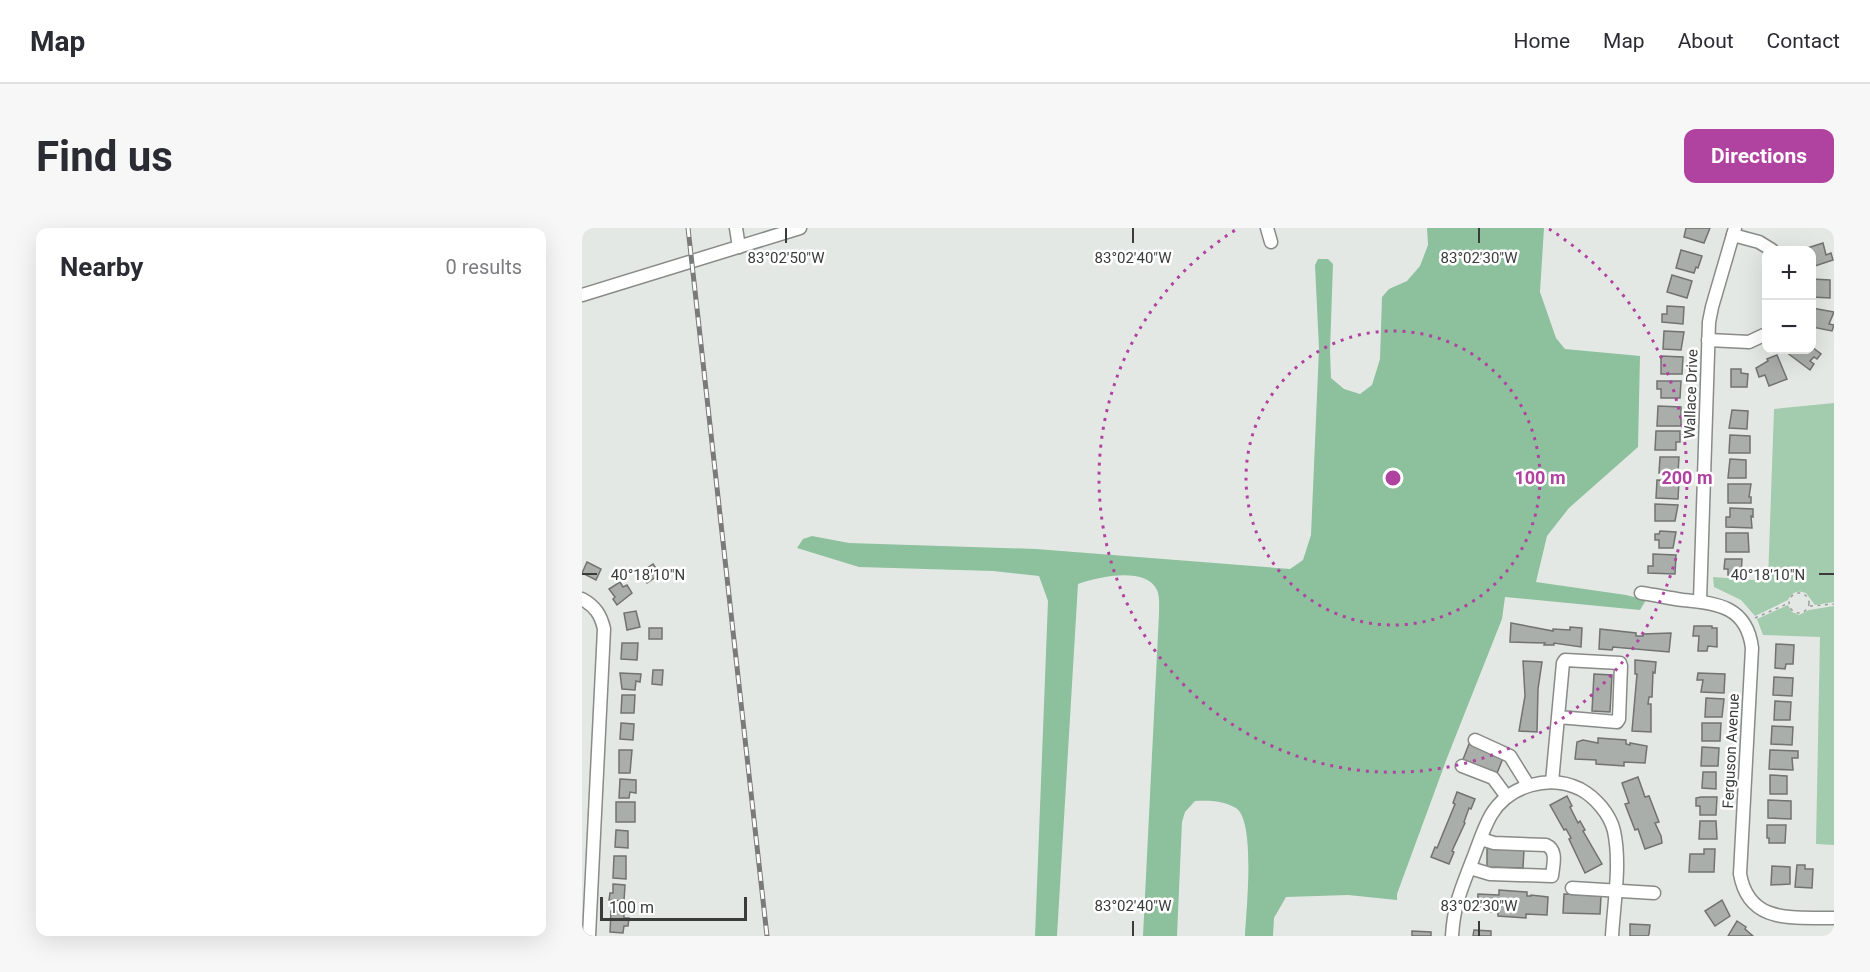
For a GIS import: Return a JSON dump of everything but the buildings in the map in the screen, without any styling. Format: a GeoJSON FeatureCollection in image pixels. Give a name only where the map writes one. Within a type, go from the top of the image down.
{"type":"FeatureCollection","features":[{"type":"Feature","properties":{"kind":"street"},"geometry":{"type":"LineString","coordinates":[[736,228],[739,247]]}},
{"type":"Feature","properties":{"kind":"street"},"geometry":{"type":"LineString","coordinates":[[582,295],[800,228]]}},
{"type":"Feature","properties":{"kind":"street"},"geometry":{"type":"LineString","coordinates":[[1267,228],[1271,242]]}},
{"type":"Feature","properties":{"kind":"street"},"geometry":{"type":"LineString","coordinates":[[1734,232],[1766,246]]}},
{"type":"Feature","properties":{"kind":"street","name":"Wallace Drive"},"geometry":{"type":"LineString","coordinates":[[1700,601],[1708,340],[1712,307],[1734,232]]}},
{"type":"Feature","properties":{"kind":"street"},"geometry":{"type":"LineString","coordinates":[[1708,340],[1749,342],[1762,336]]}},
{"type":"Feature","properties":{"kind":"street","name":"Ferguson Avenue"},"geometry":{"type":"LineString","coordinates":[[1641,593],[1700,601],[1726,608],[1742,620],[1750,638],[1740,874],[1746,894],[1761,909],[1771,914],[1834,918]]}},
{"type":"Feature","properties":{"kind":"street"},"geometry":{"type":"LineString","coordinates":[[582,599],[591,604],[599,613],[604,629],[587,896],[590,936]]}},
{"type":"Feature","properties":{"kind":"street"},"geometry":{"type":"LineString","coordinates":[[1552,782],[1558,717],[1563,663],[1564,660],[1620,663],[1617,722],[1558,717]]}},
{"type":"Feature","properties":{"kind":"street"},"geometry":{"type":"LineString","coordinates":[[1475,740],[1510,756],[1528,785]]}},
{"type":"Feature","properties":{"kind":"street"},"geometry":{"type":"LineString","coordinates":[[1462,766],[1493,778],[1507,797]]}},
{"type":"Feature","properties":{"kind":"street"},"geometry":{"type":"LineString","coordinates":[[1452,936],[1459,892],[1491,815],[1507,797],[1528,785],[1552,782],[1565,783],[1584,792],[1609,817],[1614,829],[1616,844],[1612,936]]}},
{"type":"Feature","properties":{"kind":"street"},"geometry":{"type":"LineString","coordinates":[[1470,868],[1490,874],[1552,876],[1554,851],[1552,847],[1494,843],[1481,839]]}},
{"type":"Feature","properties":{"kind":"street"},"geometry":{"type":"LineString","coordinates":[[1572,888],[1654,893]]}},
{"type":"Feature","properties":{"kind":"path"},"geometry":{"type":"LineString","coordinates":[[1801,593],[1809,599],[1809,606],[1805,612],[1798,613],[1791,610],[1789,603],[1791,597],[1801,593]]}},
{"type":"Feature","properties":{"kind":"path"},"geometry":{"type":"LineString","coordinates":[[1755,618],[1789,603]]}},
{"type":"Feature","properties":{"kind":"path"},"geometry":{"type":"LineString","coordinates":[[1809,606],[1834,604]]}},
{"type":"Feature","properties":{"kind":"green space"},"geometry":{"type":"Polygon","coordinates":[[[1427,228],[1544,228],[1540,292],[1556,338],[1565,349],[1640,356],[1638,447],[1569,508],[1547,536],[1536,582],[1646,600],[1640,610],[1505,597],[1502,619],[1447,758],[1397,894],[1397,900],[1348,895],[1286,897],[1274,918],[1273,936],[1245,936],[1248,848],[1242,816],[1236,808],[1226,804],[1195,801],[1185,812],[1182,822],[1177,936],[1143,936],[1159,596],[1151,583],[1143,578],[1132,576],[1109,576],[1078,584],[1057,936],[1035,936],[1048,601],[1039,576],[993,571],[859,567],[797,548],[803,539],[812,536],[849,543],[1036,549],[1290,569],[1303,560],[1311,535],[1319,349],[1315,265],[1318,259],[1328,259],[1333,264],[1331,378],[1344,389],[1360,394],[1372,385],[1380,359],[1382,297],[1389,289],[1407,281],[1420,266],[1428,245],[1427,228]]]}},
{"type":"Feature","properties":{"kind":"green space"},"geometry":{"type":"Polygon","coordinates":[[[1834,403],[1834,602],[1815,605],[1806,593],[1797,592],[1793,593],[1788,600],[1755,616],[1741,600],[1714,587],[1713,577],[1768,581],[1774,409],[1834,403]]]}},
{"type":"Feature","properties":{"kind":"green space"},"geometry":{"type":"Polygon","coordinates":[[[1788,605],[1792,612],[1799,615],[1809,610],[1834,606],[1834,845],[1816,844],[1820,637],[1763,635],[1757,619],[1788,605]]]}},
{"type":"Feature","properties":{"kind":"railway"},"geometry":{"type":"LineString","coordinates":[[688,228],[767,936]]}}]}
